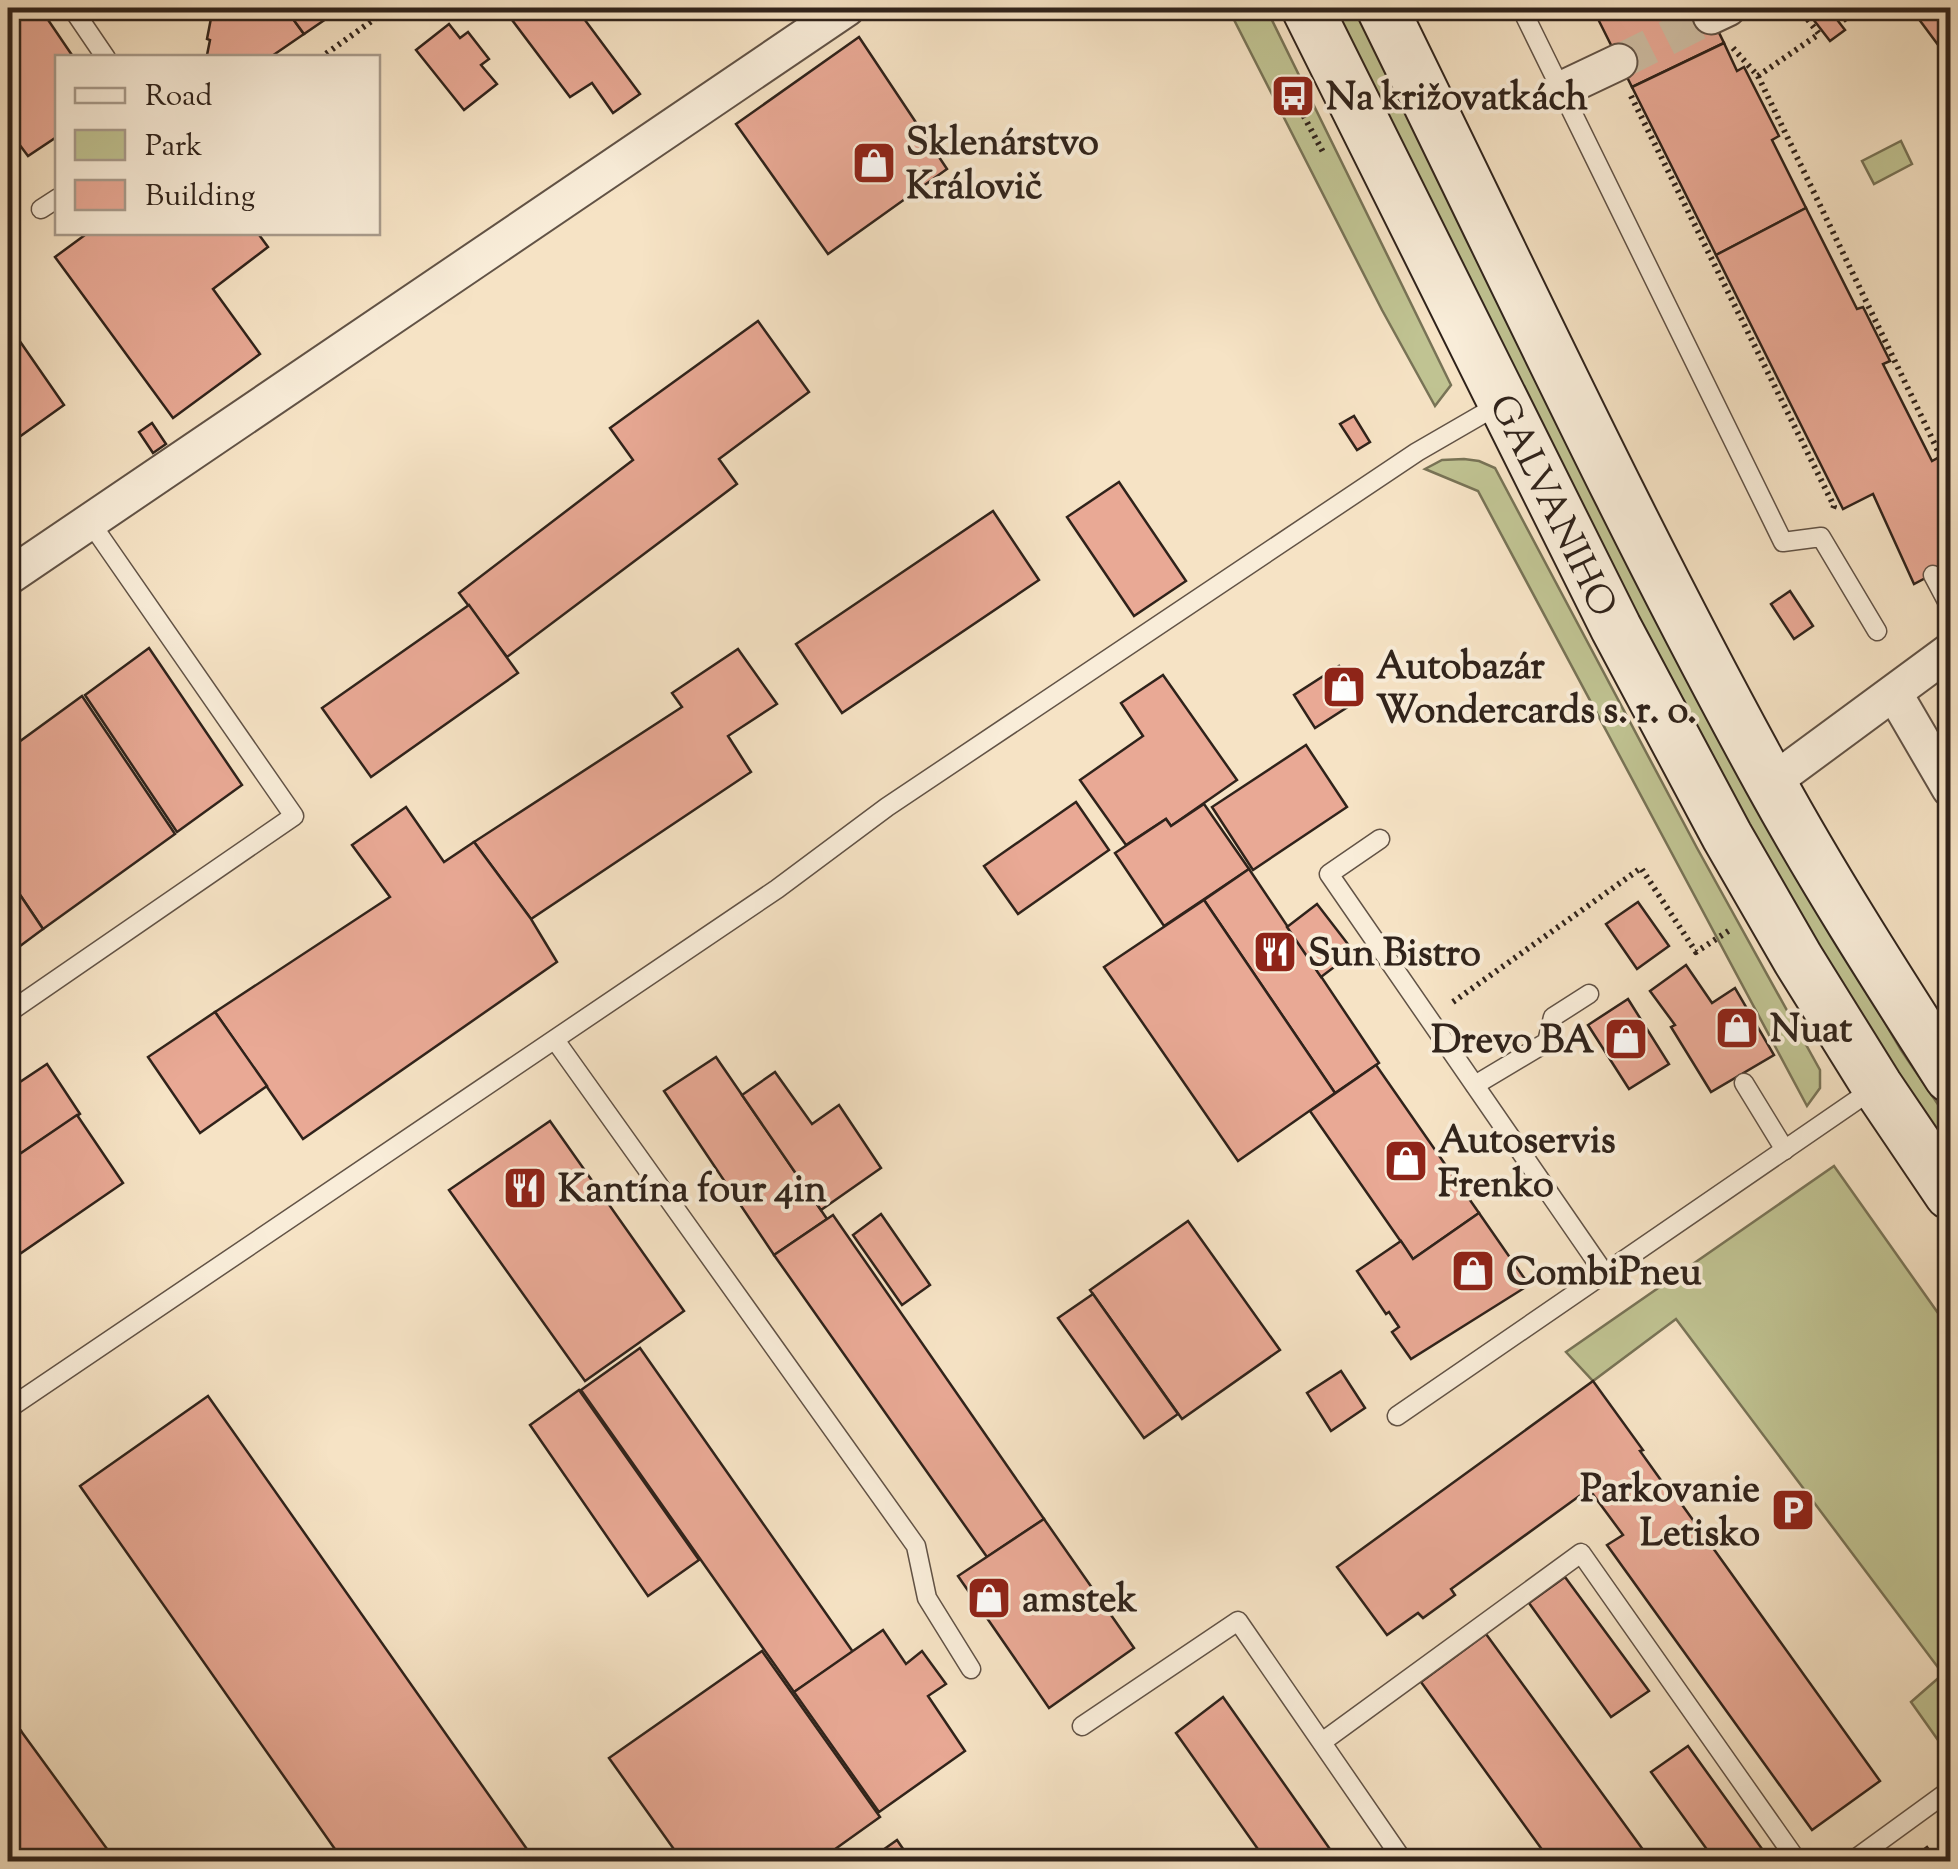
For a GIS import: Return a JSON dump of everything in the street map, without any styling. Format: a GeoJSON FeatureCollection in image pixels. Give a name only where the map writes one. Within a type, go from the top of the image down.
{"type":"FeatureCollection","features":[{"type":"Feature","properties":{"kind":"main road","name":"GALVANIHO"},"geometry":{"type":"LineString","coordinates":[[1307,8],[1616,628],[1726,836],[1877,1086],[1950,1194]]}},
{"type":"Feature","properties":{"kind":"main road","name":"GALVANIHO"},"geometry":{"type":"LineString","coordinates":[[1382,8],[1672,600],[1856,929],[1950,1078]]}},
{"type":"Feature","properties":{"kind":"street"},"geometry":{"type":"LineString","coordinates":[[8,578],[847,8]]}},
{"type":"Feature","properties":{"kind":"street"},"geometry":{"type":"LineString","coordinates":[[1562,89],[1617,63]]}},
{"type":"Feature","properties":{"kind":"street"},"geometry":{"type":"LineString","coordinates":[[1771,782],[1950,652]]}},
{"type":"Feature","properties":{"kind":"street"},"geometry":{"type":"LineString","coordinates":[[1894,693],[1950,789]]}},
{"type":"Feature","properties":{"kind":"lane"},"geometry":{"type":"LineString","coordinates":[[72,8],[104,55]]}},
{"type":"Feature","properties":{"kind":"lane"},"geometry":{"type":"LineString","coordinates":[[1521,8],[1784,542],[1821,537],[1876,631]]}},
{"type":"Feature","properties":{"kind":"lane"},"geometry":{"type":"LineString","coordinates":[[41,209],[55,200]]}},
{"type":"Feature","properties":{"kind":"lane"},"geometry":{"type":"LineString","coordinates":[[8,1409],[778,890],[887,807],[1417,452],[1503,402]]}},
{"type":"Feature","properties":{"kind":"lane"},"geometry":{"type":"LineString","coordinates":[[8,1014],[294,816],[90,522]]}},
{"type":"Feature","properties":{"kind":"lane"},"geometry":{"type":"LineString","coordinates":[[1933,574],[1950,608]]}},
{"type":"Feature","properties":{"kind":"lane"},"geometry":{"type":"LineString","coordinates":[[1380,838],[1329,874],[1604,1274]]}},
{"type":"Feature","properties":{"kind":"lane"},"geometry":{"type":"LineString","coordinates":[[1475,1086],[1548,1042],[1552,1017],[1588,994]]}},
{"type":"Feature","properties":{"kind":"lane"},"geometry":{"type":"LineString","coordinates":[[555,1040],[916,1546],[926,1598],[971,1669]]}},
{"type":"Feature","properties":{"kind":"lane"},"geometry":{"type":"LineString","coordinates":[[1744,1084],[1784,1150]]}},
{"type":"Feature","properties":{"kind":"lane"},"geometry":{"type":"LineString","coordinates":[[1397,1416],[1877,1086]]}},
{"type":"Feature","properties":{"kind":"lane"},"geometry":{"type":"LineString","coordinates":[[1322,1742],[1581,1553],[1798,1862]]}},
{"type":"Feature","properties":{"kind":"lane"},"geometry":{"type":"LineString","coordinates":[[1082,1726],[1238,1621],[1404,1862]]}},
{"type":"Feature","properties":{"kind":"lane"},"geometry":{"type":"LineString","coordinates":[[1851,1862],[1950,1790]]}},
{"type":"Feature","properties":{"kind":"path"},"geometry":{"type":"LineString","coordinates":[[324,55],[390,8]]}},
{"type":"Feature","properties":{"kind":"path"},"geometry":{"type":"LineString","coordinates":[[1758,76],[1819,34],[1800,8]]}},
{"type":"Feature","properties":{"kind":"path"},"geometry":{"type":"LineString","coordinates":[[1722,21],[1758,76],[1938,451],[1950,444]]}},
{"type":"Feature","properties":{"kind":"path"},"geometry":{"type":"LineString","coordinates":[[1617,63],[1834,506],[1821,537]]}},
{"type":"Feature","properties":{"kind":"path"},"geometry":{"type":"LineString","coordinates":[[1429,1019],[1641,868],[1696,952],[1735,927]]}},
{"type":"Feature","properties":{"kind":"green space"},"geometry":{"type":"Polygon","coordinates":[[[1228,8],[1266,8],[1451,385],[1435,406],[1382,310],[1228,8]]]}},
{"type":"Feature","properties":{"kind":"green space"},"geometry":{"type":"Polygon","coordinates":[[[1332,8],[1354,8],[1773,832],[1901,1050],[1950,1122],[1950,1155],[1840,990],[1713,770],[1332,8]]]}},
{"type":"Feature","properties":{"kind":"green space"},"geometry":{"type":"Polygon","coordinates":[[[1901,141],[1912,164],[1874,184],[1862,161],[1901,141]]]}},
{"type":"Feature","properties":{"kind":"green space"},"geometry":{"type":"Polygon","coordinates":[[[1464,459],[1495,468],[1820,1070],[1820,1088],[1807,1106],[1478,491],[1425,469],[1442,460],[1464,459]]]}},
{"type":"Feature","properties":{"kind":"green space"},"geometry":{"type":"Polygon","coordinates":[[[1834,1166],[1950,1330],[1950,1757],[1911,1702],[1943,1674],[1676,1319],[1593,1381],[1566,1352],[1834,1166]]]}},
{"type":"Feature","properties":{"kind":"building"},"geometry":{"type":"Polygon","coordinates":[[[8,8],[40,8],[72,55],[55,55],[55,138],[28,156],[19,144],[8,152],[8,8]]]}},
{"type":"Feature","properties":{"kind":"building"},"geometry":{"type":"Polygon","coordinates":[[[213,8],[285,8],[304,34],[273,55],[207,55],[213,8]]]}},
{"type":"Feature","properties":{"kind":"building"},"geometry":{"type":"Polygon","coordinates":[[[285,8],[342,8],[304,34],[285,8]]]}},
{"type":"Feature","properties":{"kind":"building"},"geometry":{"type":"Polygon","coordinates":[[[503,8],[576,8],[640,94],[613,113],[592,83],[570,97],[503,8]]]}},
{"type":"Feature","properties":{"kind":"building"},"geometry":{"type":"Polygon","coordinates":[[[1618,8],[1707,8],[1724,43],[1632,87],[1597,17],[1618,8]]]}},
{"type":"Feature","properties":{"kind":"building"},"geometry":{"type":"Polygon","coordinates":[[[1828,8],[1845,30],[1830,41],[1806,10],[1828,8]]]}},
{"type":"Feature","properties":{"kind":"building"},"geometry":{"type":"Polygon","coordinates":[[[1834,8],[1863,8],[1845,21],[1834,8]]]}},
{"type":"Feature","properties":{"kind":"building"},"geometry":{"type":"Polygon","coordinates":[[[1910,8],[1950,8],[1950,61],[1921,22],[1910,8]]]}},
{"type":"Feature","properties":{"kind":"building"},"geometry":{"type":"Polygon","coordinates":[[[449,24],[460,38],[468,32],[489,59],[481,65],[497,84],[464,110],[416,50],[449,24]]]}},
{"type":"Feature","properties":{"kind":"building"},"geometry":{"type":"Polygon","coordinates":[[[859,37],[947,169],[828,254],[736,124],[859,37]]]}},
{"type":"Feature","properties":{"kind":"building"},"geometry":{"type":"Polygon","coordinates":[[[1724,43],[1737,71],[1744,67],[1779,136],[1772,140],[1806,208],[1716,255],[1632,87],[1724,43]]]}},
{"type":"Feature","properties":{"kind":"building"},"geometry":{"type":"Polygon","coordinates":[[[1806,208],[1857,309],[1863,307],[1890,361],[1883,364],[1932,461],[1950,451],[1950,565],[1914,584],[1873,494],[1843,509],[1716,255],[1806,208]]]}},
{"type":"Feature","properties":{"kind":"building"},"geometry":{"type":"Polygon","coordinates":[[[85,235],[259,235],[268,247],[213,289],[260,354],[173,418],[55,257],[85,235]]]}},
{"type":"Feature","properties":{"kind":"building"},"geometry":{"type":"Polygon","coordinates":[[[758,321],[809,392],[719,459],[737,484],[507,657],[459,593],[633,460],[610,428],[758,321]]]}},
{"type":"Feature","properties":{"kind":"building"},"geometry":{"type":"Polygon","coordinates":[[[19,340],[64,405],[8,445],[8,348],[19,340]]]}},
{"type":"Feature","properties":{"kind":"building"},"geometry":{"type":"Polygon","coordinates":[[[1354,416],[1370,442],[1357,450],[1340,424],[1354,416]]]}},
{"type":"Feature","properties":{"kind":"building"},"geometry":{"type":"Polygon","coordinates":[[[152,423],[166,444],[153,453],[139,432],[152,423]]]}},
{"type":"Feature","properties":{"kind":"building"},"geometry":{"type":"Polygon","coordinates":[[[1119,482],[1186,581],[1134,616],[1067,517],[1119,482]]]}},
{"type":"Feature","properties":{"kind":"building"},"geometry":{"type":"Polygon","coordinates":[[[993,511],[1039,580],[842,713],[796,644],[993,511]]]}},
{"type":"Feature","properties":{"kind":"building"},"geometry":{"type":"Polygon","coordinates":[[[1790,591],[1813,626],[1794,639],[1771,604],[1790,591]]]}},
{"type":"Feature","properties":{"kind":"building"},"geometry":{"type":"Polygon","coordinates":[[[469,605],[518,673],[371,777],[322,708],[469,605]]]}},
{"type":"Feature","properties":{"kind":"building"},"geometry":{"type":"Polygon","coordinates":[[[149,648],[242,785],[177,832],[85,695],[149,648]]]}},
{"type":"Feature","properties":{"kind":"building"},"geometry":{"type":"Polygon","coordinates":[[[738,649],[777,704],[728,736],[751,772],[531,919],[474,842],[682,707],[672,693],[738,649]]]}},
{"type":"Feature","properties":{"kind":"building"},"geometry":{"type":"Polygon","coordinates":[[[1339,666],[1360,699],[1315,728],[1294,695],[1339,666]]]}},
{"type":"Feature","properties":{"kind":"building"},"geometry":{"type":"Polygon","coordinates":[[[1163,675],[1237,780],[1171,826],[1166,819],[1126,845],[1080,780],[1143,736],[1121,703],[1163,675]]]}},
{"type":"Feature","properties":{"kind":"building"},"geometry":{"type":"Polygon","coordinates":[[[82,696],[175,834],[43,929],[8,877],[8,750],[82,696]]]}},
{"type":"Feature","properties":{"kind":"building"},"geometry":{"type":"Polygon","coordinates":[[[1306,745],[1347,807],[1253,870],[1212,807],[1306,745]]]}},
{"type":"Feature","properties":{"kind":"building"},"geometry":{"type":"Polygon","coordinates":[[[1076,802],[1109,850],[1018,914],[984,866],[1076,802]]]}},
{"type":"Feature","properties":{"kind":"building"},"geometry":{"type":"Polygon","coordinates":[[[1204,804],[1249,869],[1164,926],[1115,853],[1166,819],[1171,826],[1204,804]]]}},
{"type":"Feature","properties":{"kind":"building"},"geometry":{"type":"Polygon","coordinates":[[[406,807],[444,862],[474,842],[531,919],[557,962],[303,1139],[215,1012],[390,897],[352,845],[406,807]]]}},
{"type":"Feature","properties":{"kind":"building"},"geometry":{"type":"Polygon","coordinates":[[[1249,869],[1379,1063],[1335,1093],[1204,900],[1249,869]]]}},
{"type":"Feature","properties":{"kind":"building"},"geometry":{"type":"Polygon","coordinates":[[[8,877],[43,929],[8,955],[8,877]]]}},
{"type":"Feature","properties":{"kind":"building"},"geometry":{"type":"Polygon","coordinates":[[[1204,900],[1335,1093],[1238,1161],[1104,967],[1204,900]]]}},
{"type":"Feature","properties":{"kind":"building"},"geometry":{"type":"Polygon","coordinates":[[[1638,902],[1669,946],[1637,969],[1606,924],[1638,902]]]}},
{"type":"Feature","properties":{"kind":"building"},"geometry":{"type":"Polygon","coordinates":[[[1317,904],[1354,952],[1321,977],[1287,927],[1317,904]]]}},
{"type":"Feature","properties":{"kind":"building"},"geometry":{"type":"Polygon","coordinates":[[[1686,965],[1712,1003],[1735,988],[1774,1055],[1711,1092],[1671,1027],[1675,1025],[1650,991],[1686,965]]]}},
{"type":"Feature","properties":{"kind":"building"},"geometry":{"type":"Polygon","coordinates":[[[1628,999],[1669,1064],[1629,1089],[1588,1025],[1628,999]]]}},
{"type":"Feature","properties":{"kind":"building"},"geometry":{"type":"Polygon","coordinates":[[[215,1012],[267,1086],[200,1133],[148,1057],[215,1012]]]}},
{"type":"Feature","properties":{"kind":"building"},"geometry":{"type":"Polygon","coordinates":[[[716,1057],[827,1219],[774,1255],[664,1091],[716,1057]]]}},
{"type":"Feature","properties":{"kind":"building"},"geometry":{"type":"Polygon","coordinates":[[[47,1064],[80,1114],[8,1162],[8,1090],[47,1064]]]}},
{"type":"Feature","properties":{"kind":"building"},"geometry":{"type":"Polygon","coordinates":[[[1376,1065],[1479,1213],[1413,1259],[1310,1111],[1376,1065]]]}},
{"type":"Feature","properties":{"kind":"building"},"geometry":{"type":"Polygon","coordinates":[[[775,1072],[812,1124],[839,1105],[881,1168],[821,1210],[742,1095],[775,1072]]]}},
{"type":"Feature","properties":{"kind":"building"},"geometry":{"type":"Polygon","coordinates":[[[77,1115],[123,1183],[8,1262],[8,1162],[77,1115]]]}},
{"type":"Feature","properties":{"kind":"building"},"geometry":{"type":"Polygon","coordinates":[[[550,1121],[684,1311],[585,1381],[449,1190],[550,1121]]]}},
{"type":"Feature","properties":{"kind":"building"},"geometry":{"type":"Polygon","coordinates":[[[1479,1213],[1529,1285],[1411,1359],[1392,1332],[1399,1327],[1357,1271],[1401,1241],[1413,1259],[1479,1213]]]}},
{"type":"Feature","properties":{"kind":"building"},"geometry":{"type":"Polygon","coordinates":[[[881,1214],[930,1285],[902,1305],[853,1235],[881,1214]]]}},
{"type":"Feature","properties":{"kind":"building"},"geometry":{"type":"Polygon","coordinates":[[[833,1215],[1044,1519],[987,1557],[774,1255],[833,1215]]]}},
{"type":"Feature","properties":{"kind":"building"},"geometry":{"type":"Polygon","coordinates":[[[1188,1221],[1280,1350],[1182,1419],[1090,1290],[1188,1221]]]}},
{"type":"Feature","properties":{"kind":"building"},"geometry":{"type":"Polygon","coordinates":[[[1093,1294],[1178,1414],[1144,1438],[1058,1318],[1093,1294]]]}},
{"type":"Feature","properties":{"kind":"building"},"geometry":{"type":"Polygon","coordinates":[[[640,1348],[853,1652],[794,1692],[581,1390],[640,1348]]]}},
{"type":"Feature","properties":{"kind":"building"},"geometry":{"type":"Polygon","coordinates":[[[1341,1371],[1365,1408],[1331,1431],[1307,1393],[1341,1371]]]}},
{"type":"Feature","properties":{"kind":"building"},"geometry":{"type":"Polygon","coordinates":[[[1593,1381],[1880,1781],[1812,1830],[1607,1545],[1623,1535],[1589,1489],[1451,1589],[1455,1595],[1423,1618],[1418,1613],[1387,1635],[1337,1567],[1593,1381]]]}},
{"type":"Feature","properties":{"kind":"building"},"geometry":{"type":"Polygon","coordinates":[[[579,1390],[699,1560],[648,1596],[530,1425],[579,1390]]]}},
{"type":"Feature","properties":{"kind":"building"},"geometry":{"type":"Polygon","coordinates":[[[208,1396],[536,1862],[344,1862],[80,1486],[208,1396]]]}},
{"type":"Feature","properties":{"kind":"building"},"geometry":{"type":"Polygon","coordinates":[[[1044,1519],[1134,1648],[1049,1708],[958,1576],[1044,1519]]]}},
{"type":"Feature","properties":{"kind":"building"},"geometry":{"type":"Polygon","coordinates":[[[1565,1577],[1649,1691],[1611,1717],[1529,1603],[1565,1577]]]}},
{"type":"Feature","properties":{"kind":"building"},"geometry":{"type":"Polygon","coordinates":[[[883,1630],[906,1664],[922,1651],[946,1684],[928,1696],[965,1751],[879,1812],[794,1692],[883,1630]]]}},
{"type":"Feature","properties":{"kind":"building"},"geometry":{"type":"Polygon","coordinates":[[[1486,1634],[1652,1862],[1551,1862],[1421,1682],[1486,1634]]]}},
{"type":"Feature","properties":{"kind":"building"},"geometry":{"type":"Polygon","coordinates":[[[762,1651],[880,1817],[817,1862],[683,1862],[609,1758],[762,1651]]]}},
{"type":"Feature","properties":{"kind":"building"},"geometry":{"type":"Polygon","coordinates":[[[1223,1697],[1339,1862],[1267,1862],[1176,1733],[1223,1697]]]}},
{"type":"Feature","properties":{"kind":"building"},"geometry":{"type":"Polygon","coordinates":[[[8,1713],[21,1731],[8,1740],[8,1713]]]}},
{"type":"Feature","properties":{"kind":"building"},"geometry":{"type":"Polygon","coordinates":[[[21,1731],[110,1853],[99,1862],[11,1862],[8,1857],[8,1740],[21,1731]]]}},
{"type":"Feature","properties":{"kind":"building"},"geometry":{"type":"Polygon","coordinates":[[[1688,1746],[1770,1860],[1716,1862],[1651,1772],[1688,1746]]]}},
{"type":"Feature","properties":{"kind":"building"},"geometry":{"type":"Polygon","coordinates":[[[897,1840],[912,1862],[866,1862],[897,1840]]]}},
{"type":"Feature","properties":{"kind":"building"},"geometry":{"type":"Polygon","coordinates":[[[1927,1847],[1938,1862],[1907,1862],[1927,1847]]]}},
{"type":"Feature","properties":{"kind":"tunnel"},"geometry":{"type":"LineString","coordinates":[[1619,62],[1711,16]]}},
{"type":"Feature","properties":{"kind":"place","name":"Na križovatkách"},"geometry":{"type":"Point","coordinates":[1293,96]}},
{"type":"Feature","properties":{"kind":"place","name":"Sklenárstvo Královič"},"geometry":{"type":"Point","coordinates":[874,163]}},
{"type":"Feature","properties":{"kind":"place","name":"Autobazár Wondercards s. r. o."},"geometry":{"type":"Point","coordinates":[1344,687]}},
{"type":"Feature","properties":{"kind":"place","name":"Sun Bistro"},"geometry":{"type":"Point","coordinates":[1275,952]}},
{"type":"Feature","properties":{"kind":"place","name":"Nuat"},"geometry":{"type":"Point","coordinates":[1737,1028]}},
{"type":"Feature","properties":{"kind":"place","name":"Drevo BA"},"geometry":{"type":"Point","coordinates":[1626,1039]}},
{"type":"Feature","properties":{"kind":"place","name":"Autoservis Frenko"},"geometry":{"type":"Point","coordinates":[1406,1161]}},
{"type":"Feature","properties":{"kind":"place","name":"Kantína four 4in"},"geometry":{"type":"Point","coordinates":[525,1188]}},
{"type":"Feature","properties":{"kind":"place","name":"CombiPneu"},"geometry":{"type":"Point","coordinates":[1473,1271]}},
{"type":"Feature","properties":{"kind":"place","name":"Parkovanie Letisko"},"geometry":{"type":"Point","coordinates":[1793,1510]}},
{"type":"Feature","properties":{"kind":"place","name":"amstek"},"geometry":{"type":"Point","coordinates":[989,1598]}}]}
